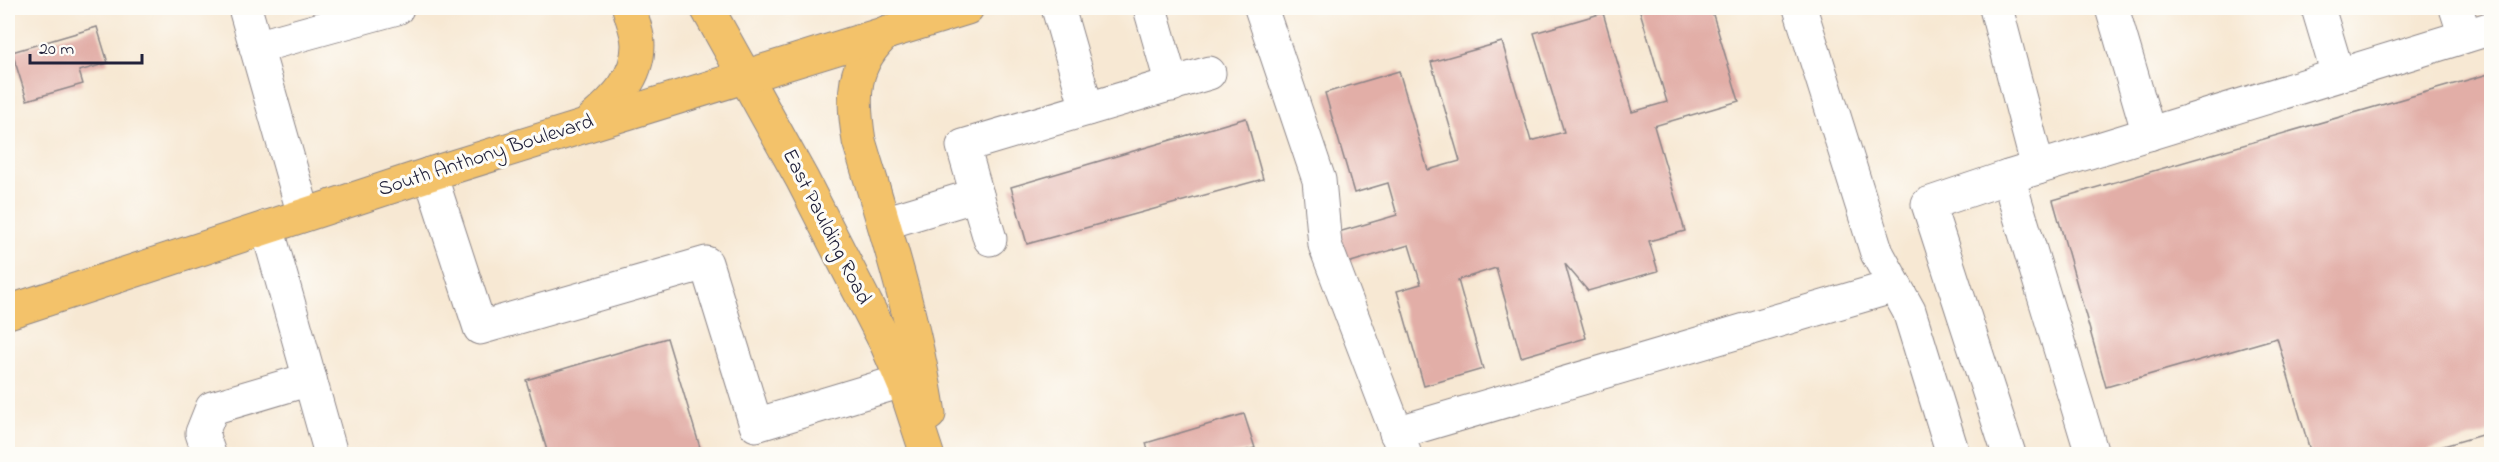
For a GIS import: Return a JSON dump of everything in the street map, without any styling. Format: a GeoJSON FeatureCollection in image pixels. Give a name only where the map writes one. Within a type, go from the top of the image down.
{"type":"FeatureCollection","features":[{"type":"Feature","properties":{"kind":"main road"},"geometry":{"type":"LineString","coordinates":[[586,124],[611,104],[626,85],[635,64],[638,44],[629,8]]}},
{"type":"Feature","properties":{"kind":"main road","name":"East Paulding Road"},"geometry":{"type":"LineString","coordinates":[[707,8],[802,179],[887,345],[927,454]]}},
{"type":"Feature","properties":{"kind":"main road","name":"South Anthony Boulevard"},"geometry":{"type":"LineString","coordinates":[[8,312],[586,124],[967,8]]}},
{"type":"Feature","properties":{"kind":"main road"},"geometry":{"type":"LineString","coordinates":[[887,32],[872,45],[861,64],[856,81],[855,100],[859,141],[884,223],[923,372],[936,454]]}},
{"type":"Feature","properties":{"kind":"lane"},"geometry":{"type":"LineString","coordinates":[[245,8],[304,215]]}},
{"type":"Feature","properties":{"kind":"lane"},"geometry":{"type":"LineString","coordinates":[[256,47],[398,8]]}},
{"type":"Feature","properties":{"kind":"lane"},"geometry":{"type":"LineString","coordinates":[[1058,8],[1087,109]]}},
{"type":"Feature","properties":{"kind":"lane"},"geometry":{"type":"LineString","coordinates":[[1150,8],[1172,85]]}},
{"type":"Feature","properties":{"kind":"lane"},"geometry":{"type":"LineString","coordinates":[[1261,8],[1319,180],[1325,245],[1400,444],[1895,286]]}},
{"type":"Feature","properties":{"kind":"lane"},"geometry":{"type":"LineString","coordinates":[[1800,8],[1877,253],[1909,311],[1953,454]]}},
{"type":"Feature","properties":{"kind":"lane"},"geometry":{"type":"LineString","coordinates":[[1996,8],[2023,172],[2092,454]]}},
{"type":"Feature","properties":{"kind":"lane"},"geometry":{"type":"LineString","coordinates":[[2112,8],[2149,134]]}},
{"type":"Feature","properties":{"kind":"lane"},"geometry":{"type":"LineString","coordinates":[[2318,8],[2338,75]]}},
{"type":"Feature","properties":{"kind":"lane"},"geometry":{"type":"LineString","coordinates":[[2009,454],[1928,204],[2023,172],[2338,75],[2471,24]]}},
{"type":"Feature","properties":{"kind":"lane"},"geometry":{"type":"LineString","coordinates":[[990,239],[963,146],[1209,73]]}},
{"type":"Feature","properties":{"kind":"lane"},"geometry":{"type":"LineString","coordinates":[[430,174],[480,328],[706,263],[756,425],[902,381]]}},
{"type":"Feature","properties":{"kind":"lane"},"geometry":{"type":"LineString","coordinates":[[884,223],[977,195]]}},
{"type":"Feature","properties":{"kind":"lane"},"geometry":{"type":"LineString","coordinates":[[267,227],[331,454]]}},
{"type":"Feature","properties":{"kind":"lane"},"geometry":{"type":"LineString","coordinates":[[209,454],[202,433],[212,408],[310,379]]}},
{"type":"Feature","properties":{"kind":"building"},"geometry":{"type":"Polygon","coordinates":[[[1639,8],[1711,8],[1739,101],[1654,126],[1685,231],[1649,241],[1658,271],[1588,291],[1565,264],[1586,338],[1521,357],[1496,268],[1458,280],[1483,369],[1424,386],[1397,291],[1421,284],[1409,245],[1344,264],[1335,233],[1397,215],[1388,183],[1354,193],[1325,93],[1399,71],[1428,170],[1460,161],[1431,62],[1502,42],[1531,141],[1564,132],[1534,33],[1603,13],[1632,112],[1667,102],[1639,8]]]}},
{"type":"Feature","properties":{"kind":"building"},"geometry":{"type":"Polygon","coordinates":[[[97,27],[108,63],[79,71],[83,84],[27,100],[12,52],[97,27]]]}},
{"type":"Feature","properties":{"kind":"building"},"geometry":{"type":"Polygon","coordinates":[[[2492,73],[2492,432],[2416,454],[2311,454],[2277,338],[2106,387],[2053,200],[2492,73]]]}},
{"type":"Feature","properties":{"kind":"building"},"geometry":{"type":"Polygon","coordinates":[[[1246,118],[1263,179],[1027,244],[1011,187],[1246,118]]]}},
{"type":"Feature","properties":{"kind":"building"},"geometry":{"type":"Polygon","coordinates":[[[667,338],[702,454],[548,454],[526,380],[667,338]]]}},
{"type":"Feature","properties":{"kind":"building"},"geometry":{"type":"Polygon","coordinates":[[[1244,414],[1255,448],[1233,454],[1149,454],[1146,443],[1244,414]]]}}]}
